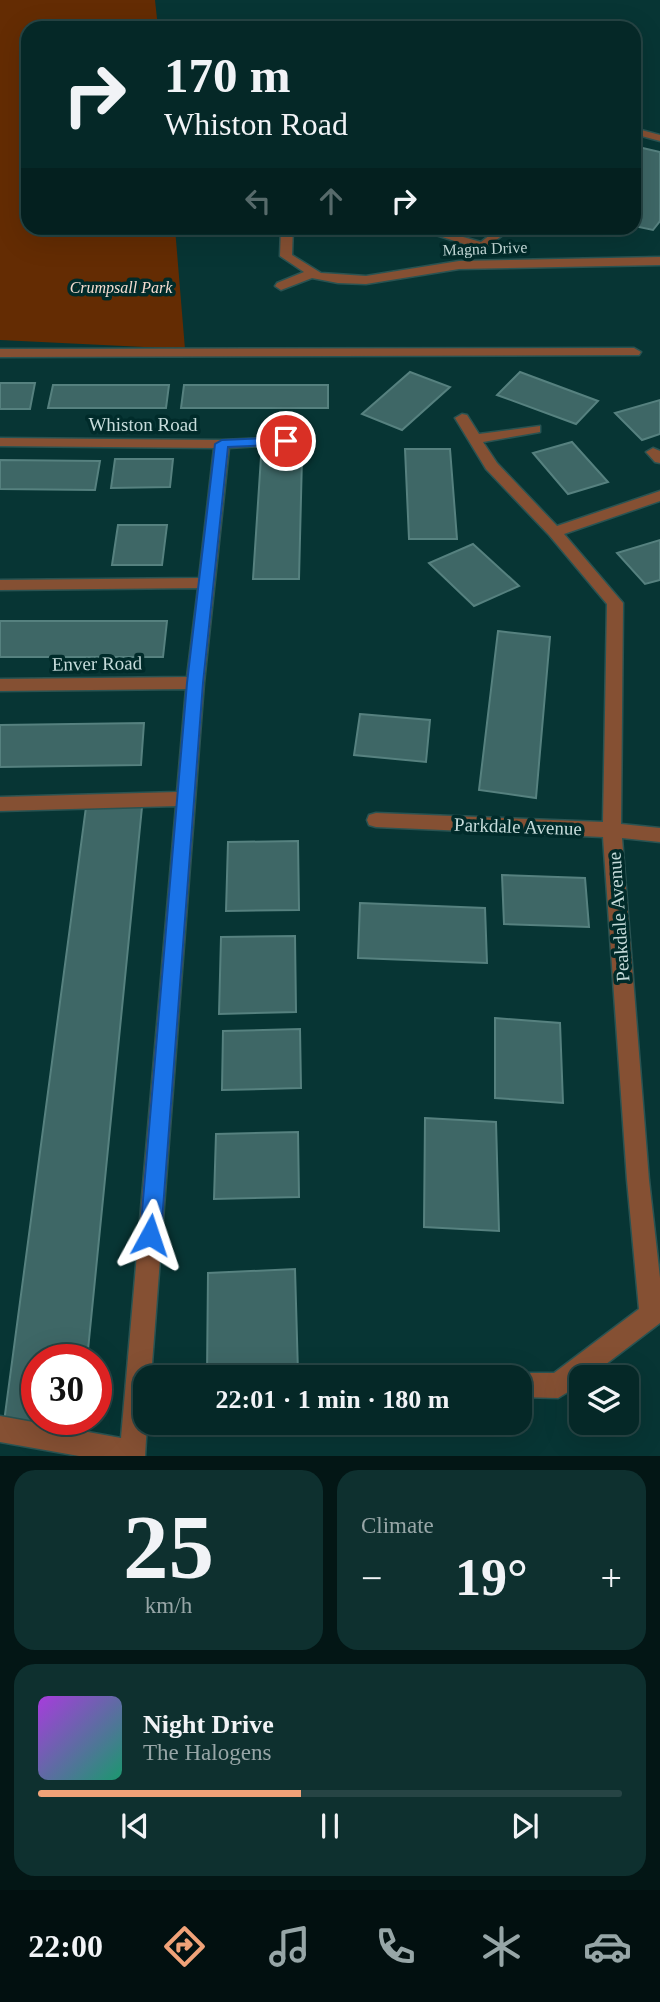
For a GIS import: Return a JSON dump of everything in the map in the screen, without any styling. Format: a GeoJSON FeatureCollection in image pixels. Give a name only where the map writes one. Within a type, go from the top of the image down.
{"type":"FeatureCollection","features":[{"type":"Feature","properties":{"kind":"street"},"geometry":{"type":"LineString","coordinates":[[641,133],[660,138]]}},
{"type":"Feature","properties":{"kind":"street","name":"Magna Drive"},"geometry":{"type":"LineString","coordinates":[[287,235],[286,256],[313,273],[338,279],[366,280],[459,265],[660,261]]}},
{"type":"Feature","properties":{"kind":"street"},"geometry":{"type":"LineString","coordinates":[[444,235],[483,246],[497,235]]}},
{"type":"Feature","properties":{"kind":"street"},"geometry":{"type":"LineString","coordinates":[[281,286],[313,273]]}},
{"type":"Feature","properties":{"kind":"street"},"geometry":{"type":"LineString","coordinates":[[0,353],[634,352]]}},
{"type":"Feature","properties":{"kind":"street","name":"Peakdale Avenue"},"geometry":{"type":"LineString","coordinates":[[462,418],[491,466],[554,532],[615,603],[612,830],[638,1180],[652,1314],[558,1386],[532,1385]]}},
{"type":"Feature","properties":{"kind":"street"},"geometry":{"type":"LineString","coordinates":[[474,439],[535,429]]}},
{"type":"Feature","properties":{"kind":"street","name":"Whiston Road"},"geometry":{"type":"LineString","coordinates":[[0,442],[222,444],[286,441]]}},
{"type":"Feature","properties":{"kind":"street"},"geometry":{"type":"LineString","coordinates":[[0,1429],[132,1455],[195,683],[222,444]]}},
{"type":"Feature","properties":{"kind":"street"},"geometry":{"type":"LineString","coordinates":[[554,532],[660,496]]}},
{"type":"Feature","properties":{"kind":"street"},"geometry":{"type":"LineString","coordinates":[[0,585],[206,583]]}},
{"type":"Feature","properties":{"kind":"street","name":"Enver Road"},"geometry":{"type":"LineString","coordinates":[[0,685],[195,683]]}},
{"type":"Feature","properties":{"kind":"street"},"geometry":{"type":"LineString","coordinates":[[0,804],[186,799]]}},
{"type":"Feature","properties":{"kind":"street","name":"Parkdale Avenue"},"geometry":{"type":"LineString","coordinates":[[376,820],[612,830],[660,835]]}},
{"type":"Feature","properties":{"kind":"green space","name":"Crumpsall Park"},"geometry":{"type":"Polygon","coordinates":[[[0,0],[155,0],[157,21],[21,21],[21,235],[176,235],[185,349],[0,340],[0,0]]]}},
{"type":"Feature","properties":{"kind":"building"},"geometry":{"type":"Polygon","coordinates":[[[641,148],[660,152],[660,221],[653,230],[641,227],[641,148]]]}},
{"type":"Feature","properties":{"kind":"building"},"geometry":{"type":"Polygon","coordinates":[[[410,372],[450,387],[402,430],[362,414],[410,372]]]}},
{"type":"Feature","properties":{"kind":"building"},"geometry":{"type":"Polygon","coordinates":[[[520,372],[598,401],[576,424],[497,395],[520,372]]]}},
{"type":"Feature","properties":{"kind":"building"},"geometry":{"type":"Polygon","coordinates":[[[0,383],[35,383],[30,409],[0,409],[0,383]]]}},
{"type":"Feature","properties":{"kind":"building"},"geometry":{"type":"Polygon","coordinates":[[[53,385],[169,385],[166,408],[48,408],[53,385]]]}},
{"type":"Feature","properties":{"kind":"building"},"geometry":{"type":"Polygon","coordinates":[[[184,385],[328,385],[328,408],[181,408],[184,385]]]}},
{"type":"Feature","properties":{"kind":"building"},"geometry":{"type":"Polygon","coordinates":[[[660,400],[660,434],[642,440],[615,413],[660,400]]]}},
{"type":"Feature","properties":{"kind":"building"},"geometry":{"type":"Polygon","coordinates":[[[572,442],[608,482],[568,494],[533,453],[572,442]]]}},
{"type":"Feature","properties":{"kind":"building"},"geometry":{"type":"Polygon","coordinates":[[[405,449],[450,449],[457,539],[409,539],[405,449]]]}},
{"type":"Feature","properties":{"kind":"building"},"geometry":{"type":"Polygon","coordinates":[[[261,457],[302,457],[299,579],[253,579],[261,457]]]}},
{"type":"Feature","properties":{"kind":"building"},"geometry":{"type":"Polygon","coordinates":[[[115,459],[173,459],[170,487],[111,488],[115,459]]]}},
{"type":"Feature","properties":{"kind":"building"},"geometry":{"type":"Polygon","coordinates":[[[0,460],[100,461],[95,490],[0,489],[0,460]]]}},
{"type":"Feature","properties":{"kind":"building"},"geometry":{"type":"Polygon","coordinates":[[[118,525],[167,525],[162,565],[112,565],[118,525]]]}},
{"type":"Feature","properties":{"kind":"building"},"geometry":{"type":"Polygon","coordinates":[[[660,540],[660,580],[645,584],[617,553],[660,540]]]}},
{"type":"Feature","properties":{"kind":"building"},"geometry":{"type":"Polygon","coordinates":[[[473,544],[519,586],[474,606],[429,563],[473,544]]]}},
{"type":"Feature","properties":{"kind":"building"},"geometry":{"type":"Polygon","coordinates":[[[0,621],[167,621],[163,657],[0,657],[0,621]]]}},
{"type":"Feature","properties":{"kind":"building"},"geometry":{"type":"Polygon","coordinates":[[[498,631],[550,637],[536,798],[479,790],[498,631]]]}},
{"type":"Feature","properties":{"kind":"building"},"geometry":{"type":"Polygon","coordinates":[[[360,714],[430,720],[426,762],[354,755],[360,714]]]}},
{"type":"Feature","properties":{"kind":"building"},"geometry":{"type":"Polygon","coordinates":[[[144,723],[141,765],[0,767],[0,725],[144,723]]]}},
{"type":"Feature","properties":{"kind":"building"},"geometry":{"type":"Polygon","coordinates":[[[86,807],[142,807],[89,1344],[21,1344],[21,1422],[4,1422],[86,807]]]}},
{"type":"Feature","properties":{"kind":"building"},"geometry":{"type":"Polygon","coordinates":[[[298,841],[299,910],[226,911],[228,842],[298,841]]]}},
{"type":"Feature","properties":{"kind":"building"},"geometry":{"type":"Polygon","coordinates":[[[502,875],[585,878],[589,927],[504,924],[502,875]]]}},
{"type":"Feature","properties":{"kind":"building"},"geometry":{"type":"Polygon","coordinates":[[[360,903],[485,908],[487,963],[358,958],[360,903]]]}},
{"type":"Feature","properties":{"kind":"building"},"geometry":{"type":"Polygon","coordinates":[[[295,936],[296,1012],[219,1014],[221,937],[295,936]]]}},
{"type":"Feature","properties":{"kind":"building"},"geometry":{"type":"Polygon","coordinates":[[[495,1018],[560,1023],[563,1103],[495,1098],[495,1018]]]}},
{"type":"Feature","properties":{"kind":"building"},"geometry":{"type":"Polygon","coordinates":[[[300,1029],[301,1088],[222,1090],[223,1031],[300,1029]]]}},
{"type":"Feature","properties":{"kind":"building"},"geometry":{"type":"Polygon","coordinates":[[[425,1118],[496,1122],[499,1231],[424,1227],[425,1118]]]}},
{"type":"Feature","properties":{"kind":"building"},"geometry":{"type":"Polygon","coordinates":[[[298,1132],[299,1197],[214,1199],[216,1134],[298,1132]]]}},
{"type":"Feature","properties":{"kind":"building"},"geometry":{"type":"Polygon","coordinates":[[[295,1269],[298,1365],[207,1365],[208,1273],[295,1269]]]}},
{"type":"Feature","properties":{"kind":"route"},"geometry":{"type":"LineString","coordinates":[[150,1235],[195,683],[222,444],[286,441]]}}]}
